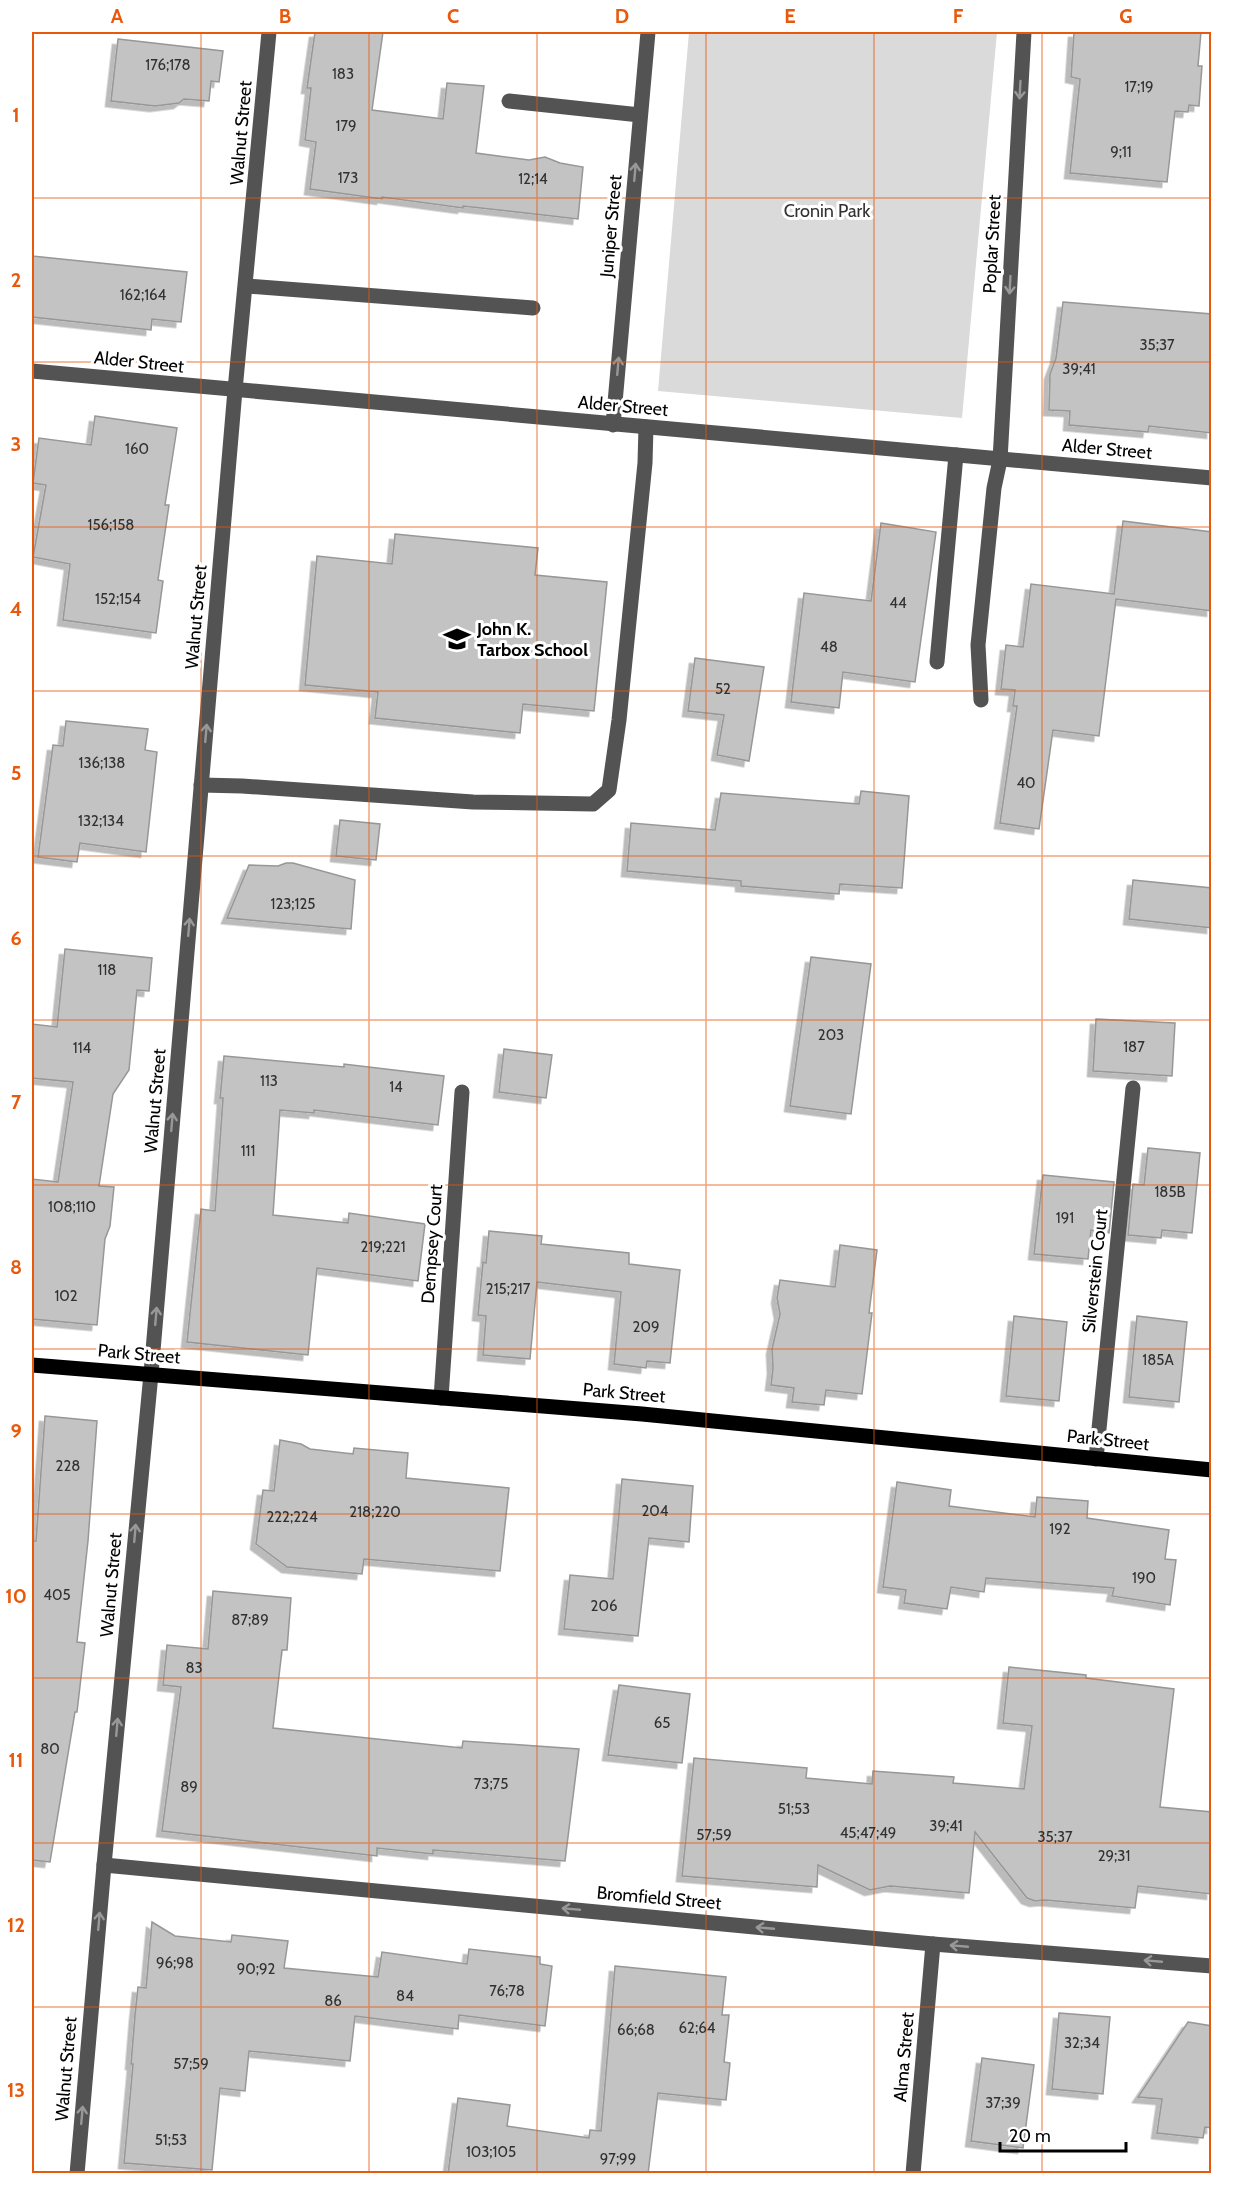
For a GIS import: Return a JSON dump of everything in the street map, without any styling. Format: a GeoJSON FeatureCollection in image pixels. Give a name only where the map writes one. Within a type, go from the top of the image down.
{"type":"FeatureCollection","features":[{"type":"Feature","properties":{"kind":"main road","name":"Park Street"},"geometry":{"type":"LineString","coordinates":[[32,1365],[642,1414],[1212,1470]]}},
{"type":"Feature","properties":{"kind":"street","name":"Walnut Street"},"geometry":{"type":"LineString","coordinates":[[77,2174],[151,1374],[269,32]]}},
{"type":"Feature","properties":{"kind":"street","name":"Juniper Street"},"geometry":{"type":"LineString","coordinates":[[613,425],[648,32]]}},
{"type":"Feature","properties":{"kind":"street","name":"Poplar Street"},"geometry":{"type":"LineString","coordinates":[[981,700],[978,645],[994,488],[1000,459],[1024,32]]}},
{"type":"Feature","properties":{"kind":"street"},"geometry":{"type":"LineString","coordinates":[[509,101],[640,115]]}},
{"type":"Feature","properties":{"kind":"street"},"geometry":{"type":"LineString","coordinates":[[247,286],[533,308]]}},
{"type":"Feature","properties":{"kind":"street","name":"Alder Street"},"geometry":{"type":"LineString","coordinates":[[32,371],[1212,478]]}},
{"type":"Feature","properties":{"kind":"street"},"geometry":{"type":"LineString","coordinates":[[201,785],[473,802],[593,804],[609,790],[619,720],[645,463],[646,428]]}},
{"type":"Feature","properties":{"kind":"street"},"geometry":{"type":"LineString","coordinates":[[937,662],[956,455]]}},
{"type":"Feature","properties":{"kind":"street","name":"Silverstein Court"},"geometry":{"type":"LineString","coordinates":[[1096,1459],[1133,1088]]}},
{"type":"Feature","properties":{"kind":"street","name":"Dempsey Court"},"geometry":{"type":"LineString","coordinates":[[441,1398],[462,1092]]}},
{"type":"Feature","properties":{"kind":"street","name":"Bromfield Street"},"geometry":{"type":"LineString","coordinates":[[104,1865],[933,1944],[1212,1966]]}},
{"type":"Feature","properties":{"kind":"street","name":"Alma Street"},"geometry":{"type":"LineString","coordinates":[[913,2174],[933,1944]]}},
{"type":"Feature","properties":{"kind":"green space","name":"Cronin Park"},"geometry":{"type":"Polygon","coordinates":[[[689,32],[997,32],[962,418],[658,391],[689,32]]]}},
{"type":"Feature","properties":{"kind":"building"},"geometry":{"type":"Polygon","coordinates":[[[315,32],[383,32],[372,110],[443,119],[447,83],[484,86],[476,153],[529,160],[545,157],[560,163],[583,167],[578,219],[463,206],[463,208],[382,197],[382,199],[310,189],[316,142],[305,140],[311,88],[307,88],[315,32]]]}},
{"type":"Feature","properties":{"kind":"building"},"geometry":{"type":"Polygon","coordinates":[[[1074,32],[1201,32],[1198,66],[1202,66],[1199,106],[1189,105],[1188,112],[1175,111],[1167,182],[1070,173],[1080,79],[1071,77],[1074,32]]]}},
{"type":"Feature","properties":{"kind":"building"},"geometry":{"type":"Polygon","coordinates":[[[118,39],[223,51],[219,82],[211,81],[209,101],[184,99],[179,103],[155,106],[111,101],[118,39]]]}},
{"type":"Feature","properties":{"kind":"building"},"geometry":{"type":"Polygon","coordinates":[[[32,256],[187,272],[181,322],[152,319],[151,330],[32,317],[32,256]]]}},
{"type":"Feature","properties":{"kind":"building"},"geometry":{"type":"Polygon","coordinates":[[[1063,302],[1212,314],[1212,433],[1149,426],[1148,432],[1069,425],[1070,411],[1049,410],[1050,374],[1056,358],[1063,302]]]}},
{"type":"Feature","properties":{"kind":"building"},"geometry":{"type":"Polygon","coordinates":[[[95,416],[177,428],[165,505],[169,505],[158,580],[163,581],[156,633],[63,620],[70,564],[33,557],[46,485],[33,483],[39,438],[91,445],[95,416]]]}},
{"type":"Feature","properties":{"kind":"building"},"geometry":{"type":"Polygon","coordinates":[[[1123,521],[1212,532],[1212,611],[1116,599],[1099,736],[1053,730],[1039,829],[1000,823],[1017,706],[1013,706],[1015,690],[1001,689],[1006,645],[1023,647],[1031,584],[1114,594],[1123,521]]]}},
{"type":"Feature","properties":{"kind":"building"},"geometry":{"type":"Polygon","coordinates":[[[881,523],[936,532],[915,682],[843,672],[839,708],[791,702],[804,593],[871,601],[881,523]]]}},
{"type":"Feature","properties":{"kind":"building"},"geometry":{"type":"Polygon","coordinates":[[[395,534],[538,548],[535,575],[607,582],[594,711],[523,704],[520,733],[375,718],[378,692],[305,685],[317,556],[392,564],[395,534]]]}},
{"type":"Feature","properties":{"kind":"building"},"geometry":{"type":"Polygon","coordinates":[[[695,658],[764,667],[749,761],[717,755],[724,715],[688,711],[695,658]]]}},
{"type":"Feature","properties":{"kind":"building"},"geometry":{"type":"Polygon","coordinates":[[[66,721],[148,729],[145,750],[157,752],[146,852],[80,843],[77,862],[38,857],[53,745],[63,746],[66,721]]]}},
{"type":"Feature","properties":{"kind":"building"},"geometry":{"type":"Polygon","coordinates":[[[861,791],[909,796],[902,888],[840,884],[839,894],[741,886],[741,881],[627,871],[631,823],[715,830],[721,793],[859,804],[861,791]]]}},
{"type":"Feature","properties":{"kind":"building"},"geometry":{"type":"Polygon","coordinates":[[[340,820],[380,824],[376,860],[336,856],[340,820]]]}},
{"type":"Feature","properties":{"kind":"building"},"geometry":{"type":"Polygon","coordinates":[[[286,863],[355,880],[351,929],[227,918],[249,865],[278,866],[286,863]]]}},
{"type":"Feature","properties":{"kind":"building"},"geometry":{"type":"Polygon","coordinates":[[[1133,880],[1212,888],[1212,928],[1129,919],[1133,880]]]}},
{"type":"Feature","properties":{"kind":"building"},"geometry":{"type":"Polygon","coordinates":[[[65,949],[152,958],[149,991],[137,990],[129,1070],[113,1094],[99,1186],[114,1187],[110,1226],[105,1239],[97,1325],[32,1319],[32,1179],[58,1182],[73,1082],[32,1078],[32,1024],[57,1027],[65,949]]]}},
{"type":"Feature","properties":{"kind":"building"},"geometry":{"type":"Polygon","coordinates":[[[811,957],[871,964],[851,1114],[790,1106],[811,957]]]}},
{"type":"Feature","properties":{"kind":"building"},"geometry":{"type":"Polygon","coordinates":[[[1096,1019],[1175,1023],[1172,1076],[1093,1071],[1096,1019]]]}},
{"type":"Feature","properties":{"kind":"building"},"geometry":{"type":"Polygon","coordinates":[[[504,1049],[552,1055],[546,1098],[499,1092],[504,1049]]]}},
{"type":"Feature","properties":{"kind":"building"},"geometry":{"type":"Polygon","coordinates":[[[224,1056],[344,1067],[344,1064],[444,1076],[438,1125],[314,1110],[314,1113],[280,1110],[273,1215],[348,1223],[349,1213],[425,1224],[418,1281],[317,1268],[308,1355],[187,1342],[201,1209],[215,1211],[224,1056]]]}},
{"type":"Feature","properties":{"kind":"building"},"geometry":{"type":"Polygon","coordinates":[[[1148,1148],[1200,1153],[1192,1233],[1162,1230],[1161,1238],[1128,1235],[1133,1184],[1144,1185],[1148,1148]]]}},
{"type":"Feature","properties":{"kind":"building"},"geometry":{"type":"Polygon","coordinates":[[[1043,1175],[1114,1182],[1109,1233],[1091,1230],[1088,1259],[1034,1254],[1043,1175]]]}},
{"type":"Feature","properties":{"kind":"building"},"geometry":{"type":"Polygon","coordinates":[[[489,1231],[542,1236],[541,1244],[629,1253],[629,1264],[680,1270],[670,1363],[647,1361],[646,1368],[614,1364],[621,1292],[537,1282],[530,1359],[483,1355],[486,1316],[478,1315],[483,1262],[486,1263],[489,1231]]]}},
{"type":"Feature","properties":{"kind":"building"},"geometry":{"type":"Polygon","coordinates":[[[840,1245],[877,1250],[862,1394],[826,1390],[824,1405],[792,1402],[794,1388],[771,1385],[772,1349],[780,1314],[777,1298],[780,1280],[835,1287],[840,1245]]]}},
{"type":"Feature","properties":{"kind":"building"},"geometry":{"type":"Polygon","coordinates":[[[1014,1316],[1067,1322],[1059,1401],[1006,1396],[1014,1316]]]}},
{"type":"Feature","properties":{"kind":"building"},"geometry":{"type":"Polygon","coordinates":[[[1137,1316],[1187,1322],[1179,1402],[1129,1397],[1137,1316]]]}},
{"type":"Feature","properties":{"kind":"building"},"geometry":{"type":"Polygon","coordinates":[[[45,1416],[97,1421],[88,1541],[77,1642],[85,1643],[77,1712],[75,1712],[50,1862],[32,1860],[32,1541],[36,1541],[45,1416]]]}},
{"type":"Feature","properties":{"kind":"building"},"geometry":{"type":"Polygon","coordinates":[[[280,1440],[301,1444],[310,1449],[353,1454],[354,1448],[408,1453],[406,1478],[509,1488],[500,1571],[364,1559],[362,1574],[287,1567],[256,1544],[263,1490],[274,1491],[280,1440]]]}},
{"type":"Feature","properties":{"kind":"building"},"geometry":{"type":"Polygon","coordinates":[[[622,1479],[693,1486],[689,1542],[649,1538],[638,1636],[564,1629],[570,1575],[613,1579],[622,1479]]]}},
{"type":"Feature","properties":{"kind":"building"},"geometry":{"type":"Polygon","coordinates":[[[897,1482],[951,1490],[949,1506],[1035,1517],[1037,1497],[1088,1501],[1087,1518],[1169,1530],[1165,1559],[1176,1560],[1170,1605],[1112,1596],[1114,1588],[986,1578],[984,1592],[951,1587],[947,1609],[904,1603],[906,1590],[883,1587],[897,1482]]]}},
{"type":"Feature","properties":{"kind":"building"},"geometry":{"type":"Polygon","coordinates":[[[213,1591],[291,1598],[287,1650],[282,1650],[273,1728],[462,1748],[463,1741],[579,1749],[565,1861],[433,1850],[433,1854],[377,1848],[377,1856],[162,1831],[181,1687],[163,1685],[167,1645],[208,1649],[213,1591]]]}},
{"type":"Feature","properties":{"kind":"building"},"geometry":{"type":"Polygon","coordinates":[[[1009,1667],[1086,1675],[1086,1678],[1174,1689],[1160,1807],[1212,1812],[1212,1894],[1138,1886],[1135,1908],[1035,1901],[1027,1898],[975,1832],[969,1893],[890,1886],[870,1890],[818,1865],[817,1887],[682,1876],[694,1758],[807,1768],[806,1778],[872,1784],[873,1771],[954,1777],[953,1783],[1024,1789],[1032,1726],[1003,1723],[1009,1667]]]}},
{"type":"Feature","properties":{"kind":"building"},"geometry":{"type":"Polygon","coordinates":[[[619,1685],[690,1694],[682,1763],[608,1755],[619,1685]]]}},
{"type":"Feature","properties":{"kind":"building"},"geometry":{"type":"Polygon","coordinates":[[[152,1922],[175,1936],[231,1942],[232,1935],[288,1941],[284,1968],[378,1977],[382,1952],[467,1964],[469,1949],[540,1957],[540,1964],[552,1966],[545,2026],[459,2015],[458,2029],[355,2016],[350,2061],[249,2051],[245,2091],[220,2088],[212,2170],[124,2163],[138,1987],[146,1988],[152,1922]]]}},
{"type":"Feature","properties":{"kind":"building"},"geometry":{"type":"Polygon","coordinates":[[[615,1966],[726,1977],[722,2015],[729,2015],[724,2062],[730,2063],[726,2100],[658,2093],[648,2174],[448,2174],[458,2098],[510,2105],[507,2126],[589,2138],[590,2130],[601,2131],[615,1966]]]}},
{"type":"Feature","properties":{"kind":"building"},"geometry":{"type":"Polygon","coordinates":[[[1059,2013],[1110,2017],[1103,2094],[1052,2089],[1059,2013]]]}},
{"type":"Feature","properties":{"kind":"building"},"geometry":{"type":"Polygon","coordinates":[[[1188,2022],[1212,2026],[1212,2128],[1205,2127],[1203,2138],[1157,2133],[1162,2099],[1138,2097],[1188,2022]]]}},
{"type":"Feature","properties":{"kind":"building"},"geometry":{"type":"Polygon","coordinates":[[[982,2058],[1034,2065],[1023,2148],[971,2141],[982,2058]]]}},
{"type":"Feature","properties":{"kind":"place","name":"John K. Tarbox School"},"geometry":{"type":"Point","coordinates":[457,639]}}]}
